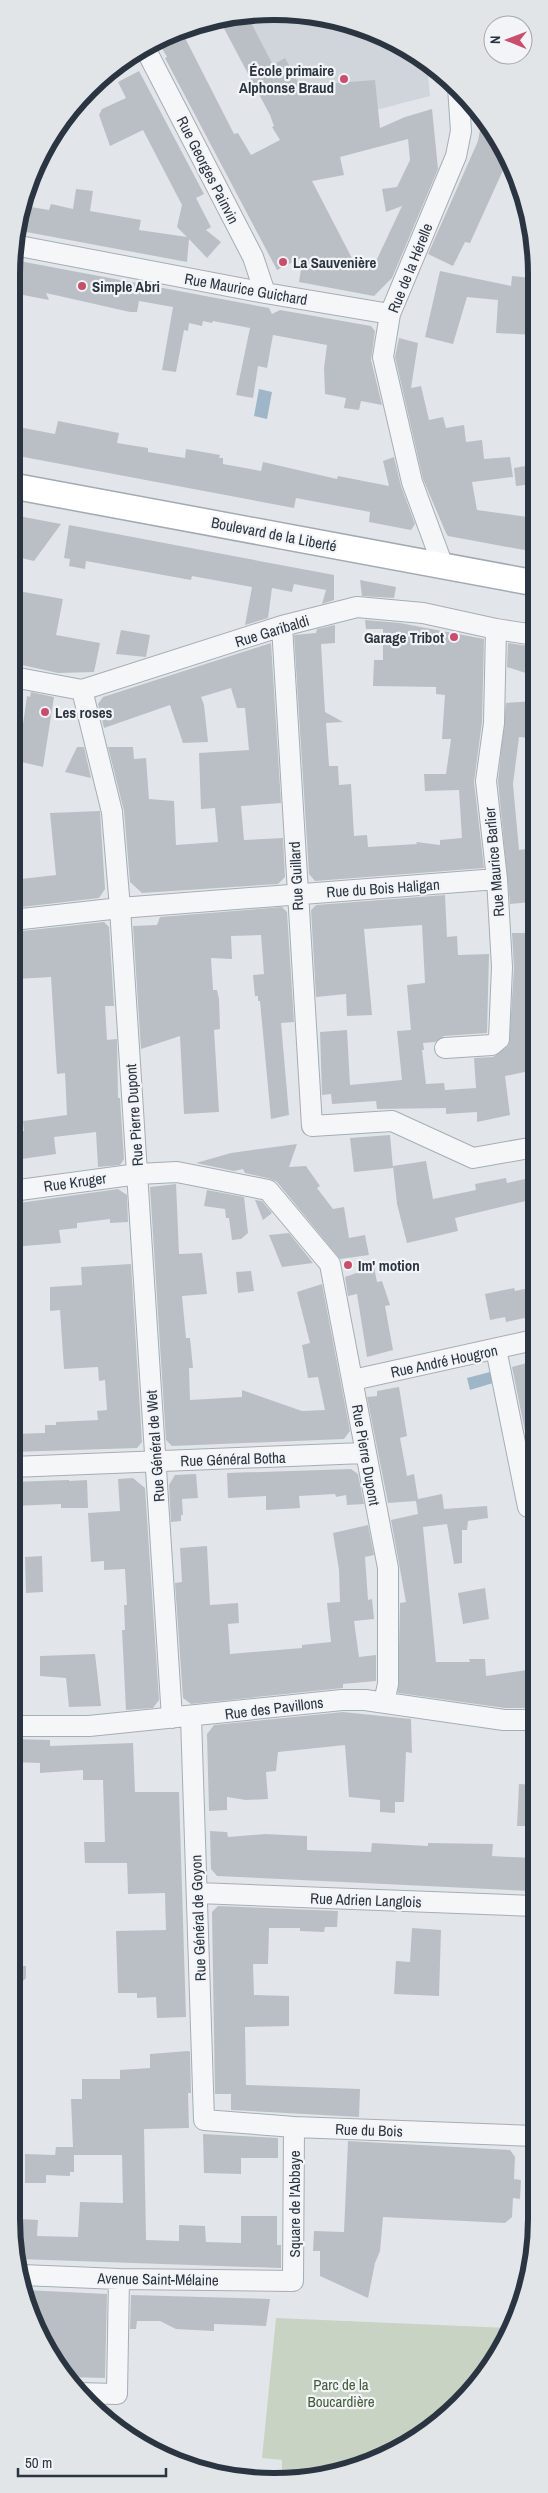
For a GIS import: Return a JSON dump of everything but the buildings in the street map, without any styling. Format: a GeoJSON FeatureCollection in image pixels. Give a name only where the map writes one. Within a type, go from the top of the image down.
{"type":"FeatureCollection","features":[{"type":"Feature","properties":{"kind":"main road","name":"Boulevard de la Liberté"},"geometry":{"type":"LineString","coordinates":[[20,487],[528,582]]}},
{"type":"Feature","properties":{"kind":"street","name":"Rue Georges Painvin"},"geometry":{"type":"LineString","coordinates":[[148,54],[253,257],[265,293]]}},
{"type":"Feature","properties":{"kind":"street","name":"Rue de la Hérelle"},"geometry":{"type":"LineString","coordinates":[[443,566],[412,482],[383,357],[390,314],[456,156],[461,131],[459,100]]}},
{"type":"Feature","properties":{"kind":"street","name":"Rue Maurice Guichard"},"geometry":{"type":"LineString","coordinates":[[22,246],[265,293],[390,314]]}},
{"type":"Feature","properties":{"kind":"street","name":"Rue Garibaldi"},"geometry":{"type":"LineString","coordinates":[[20,678],[82,690],[282,626],[357,607],[423,613],[528,634]]}},
{"type":"Feature","properties":{"kind":"street","name":"Rue Guillard"},"geometry":{"type":"LineString","coordinates":[[282,626],[312,1126],[392,1121],[473,1158],[528,1148]]}},
{"type":"Feature","properties":{"kind":"street","name":"Rue Maurice Barlier"},"geometry":{"type":"LineString","coordinates":[[445,1048],[492,1045],[499,1039],[502,967],[497,879],[486,781],[494,722],[496,629]]}},
{"type":"Feature","properties":{"kind":"street","name":"Rue Pierre Dupont"},"geometry":{"type":"LineString","coordinates":[[82,690],[112,812],[138,1174],[177,1172],[268,1190],[330,1264],[353,1380],[364,1453],[388,1568],[388,1684],[384,1702]]}},
{"type":"Feature","properties":{"kind":"street","name":"Rue du Bois Haligan"},"geometry":{"type":"LineString","coordinates":[[20,919],[120,908],[497,879]]}},
{"type":"Feature","properties":{"kind":"street","name":"Rue Kruger"},"geometry":{"type":"LineString","coordinates":[[20,1191],[138,1174]]}},
{"type":"Feature","properties":{"kind":"street","name":"Rue Général de Wet"},"geometry":{"type":"LineString","coordinates":[[138,1174],[156,1462],[181,1718]]}},
{"type":"Feature","properties":{"kind":"street","name":"Rue André Hougron"},"geometry":{"type":"LineString","coordinates":[[353,1380],[528,1342]]}},
{"type":"Feature","properties":{"kind":"street"},"geometry":{"type":"LineString","coordinates":[[496,1350],[528,1507]]}},
{"type":"Feature","properties":{"kind":"street","name":"Rue Général Botha"},"geometry":{"type":"LineString","coordinates":[[20,1467],[364,1453]]}},
{"type":"Feature","properties":{"kind":"street","name":"Rue des Pavillons"},"geometry":{"type":"LineString","coordinates":[[20,1726],[89,1726],[342,1700],[384,1702],[504,1720],[528,1720]]}},
{"type":"Feature","properties":{"kind":"street","name":"Rue Général de Goyon"},"geometry":{"type":"LineString","coordinates":[[181,1718],[198,1893],[204,2120]]}},
{"type":"Feature","properties":{"kind":"street","name":"Rue Adrien Langlois"},"geometry":{"type":"LineString","coordinates":[[198,1893],[528,1906]]}},
{"type":"Feature","properties":{"kind":"street","name":"Rue du Bois"},"geometry":{"type":"LineString","coordinates":[[204,2120],[294,2127],[528,2136]]}},
{"type":"Feature","properties":{"kind":"street","name":"Square de l'Abbaye"},"geometry":{"type":"LineString","coordinates":[[293,2281],[294,2127]]}},
{"type":"Feature","properties":{"kind":"street","name":"Avenue Saint-Mélaine"},"geometry":{"type":"LineString","coordinates":[[26,2274],[119,2279],[293,2281]]}},
{"type":"Feature","properties":{"kind":"street"},"geometry":{"type":"LineString","coordinates":[[89,2393],[117,2394],[119,2279]]}},
{"type":"Feature","properties":{"kind":"shaded area","name":"École primaire Alphonse Braud"},"geometry":{"type":"Polygon","coordinates":[[[274,20],[324,25],[371,39],[401,54],[428,71],[430,96],[287,133],[231,24],[274,20]]]}},
{"type":"Feature","properties":{"kind":"green space","name":"Parc de la Boucardière"},"geometry":{"type":"Polygon","coordinates":[[[276,2318],[504,2328],[476,2374],[454,2399],[429,2421],[401,2439],[356,2460],[307,2471],[282,2473],[282,2460],[262,2458],[276,2318]]]}},
{"type":"Feature","properties":{"kind":"water"},"geometry":{"type":"Polygon","coordinates":[[[259,389],[272,392],[267,419],[254,416],[259,389]]]}},
{"type":"Feature","properties":{"kind":"water"},"geometry":{"type":"Polygon","coordinates":[[[490,1372],[493,1383],[470,1390],[467,1378],[490,1372]]]}},
{"type":"Feature","properties":{"kind":"place","name":"École primaire Alphonse Braud"},"geometry":{"type":"Point","coordinates":[344,79]}},
{"type":"Feature","properties":{"kind":"place","name":"La Sauvenière"},"geometry":{"type":"Point","coordinates":[283,262]}},
{"type":"Feature","properties":{"kind":"place","name":"Simple Abri"},"geometry":{"type":"Point","coordinates":[82,286]}},
{"type":"Feature","properties":{"kind":"place","name":"Garage Tribot"},"geometry":{"type":"Point","coordinates":[454,637]}},
{"type":"Feature","properties":{"kind":"place","name":"Les roses"},"geometry":{"type":"Point","coordinates":[45,712]}},
{"type":"Feature","properties":{"kind":"place","name":"Im' motion"},"geometry":{"type":"Point","coordinates":[348,1265]}}]}
